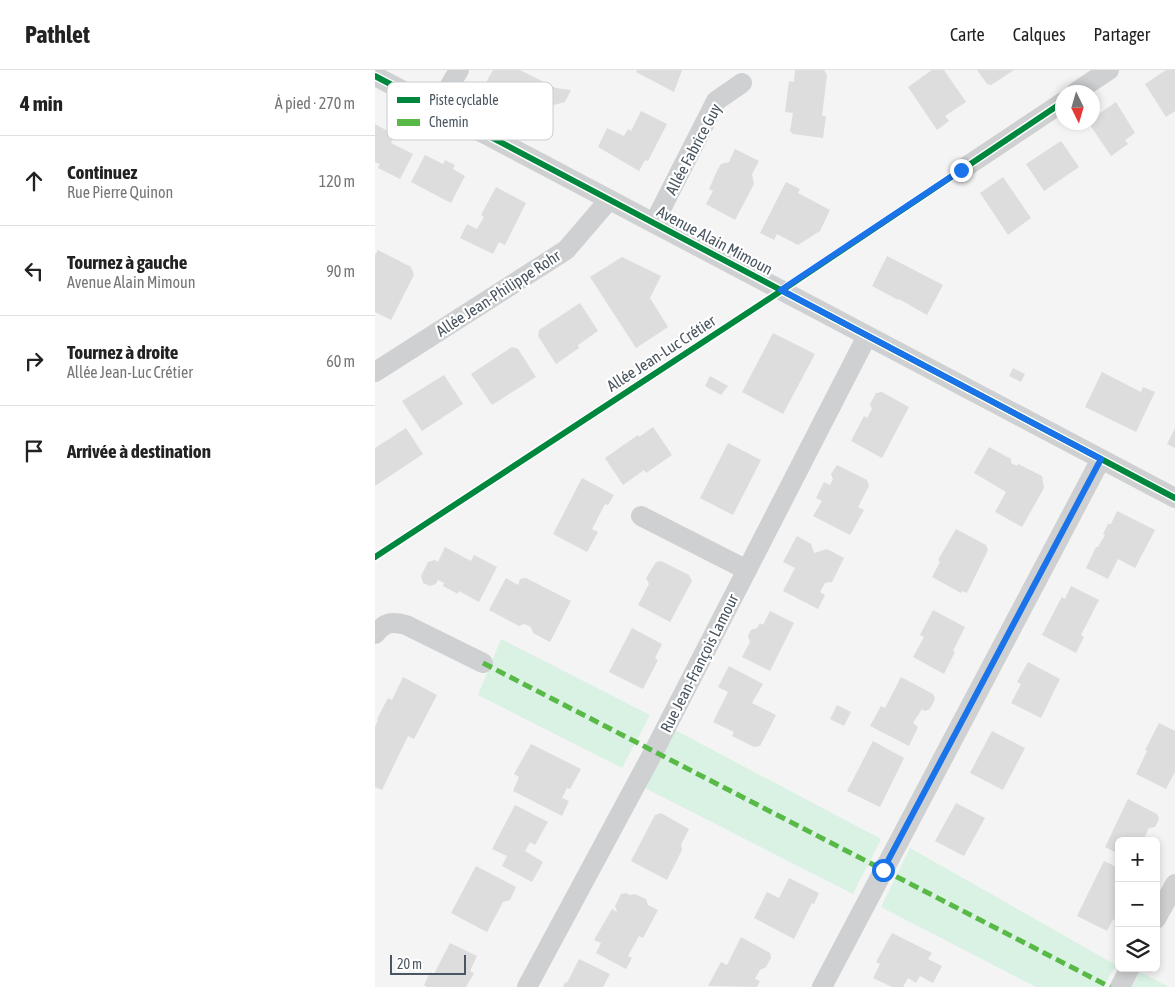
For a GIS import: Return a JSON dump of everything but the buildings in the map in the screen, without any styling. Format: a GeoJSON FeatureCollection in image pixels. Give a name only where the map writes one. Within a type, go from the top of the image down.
{"type":"FeatureCollection","features":[{"type":"Feature","properties":{"kind":"street"},"geometry":{"type":"LineString","coordinates":[[452,82],[459,70]]}},
{"type":"Feature","properties":{"kind":"street"},"geometry":{"type":"LineString","coordinates":[[1086,85],[1109,70]]}},
{"type":"Feature","properties":{"kind":"street","name":"Avenue Alain Mimoun"},"geometry":{"type":"LineString","coordinates":[[375,76],[387,82]]}},
{"type":"Feature","properties":{"kind":"street","name":"Allée Fabrice Guy"},"geometry":{"type":"LineString","coordinates":[[654,223],[716,101],[742,83]]}},
{"type":"Feature","properties":{"kind":"street"},"geometry":{"type":"LineString","coordinates":[[961,170],[1055,107]]}},
{"type":"Feature","properties":{"kind":"street","name":"Avenue Alain Mimoun"},"geometry":{"type":"LineString","coordinates":[[495,140],[1175,498]]}},
{"type":"Feature","properties":{"kind":"street","name":"Allée Jean-Philippe Rohr"},"geometry":{"type":"LineString","coordinates":[[375,372],[566,250],[609,200]]}},
{"type":"Feature","properties":{"kind":"street","name":"Rue Jean-François Lamour"},"geometry":{"type":"LineString","coordinates":[[527,987],[654,752],[867,336]]}},
{"type":"Feature","properties":{"kind":"street"},"geometry":{"type":"LineString","coordinates":[[822,987],[1101,459]]}},
{"type":"Feature","properties":{"kind":"street"},"geometry":{"type":"LineString","coordinates":[[641,516],[747,570]]}},
{"type":"Feature","properties":{"kind":"street"},"geometry":{"type":"LineString","coordinates":[[375,634],[381,627],[394,622],[406,624],[483,663]]}},
{"type":"Feature","properties":{"kind":"street"},"geometry":{"type":"LineString","coordinates":[[1160,912],[1175,884]]}},
{"type":"Feature","properties":{"kind":"street"},"geometry":{"type":"LineString","coordinates":[[1120,987],[1128,972]]}},
{"type":"Feature","properties":{"kind":"green space"},"geometry":{"type":"Polygon","coordinates":[[[501,639],[650,715],[622,768],[478,695],[501,639]]]}},
{"type":"Feature","properties":{"kind":"green space"},"geometry":{"type":"Polygon","coordinates":[[[673,729],[881,839],[853,894],[643,787],[673,729]]]}},
{"type":"Feature","properties":{"kind":"green space"},"geometry":{"type":"Polygon","coordinates":[[[910,848],[1115,964],[1115,967],[1103,987],[1036,987],[881,907],[910,848]]]}},
{"type":"Feature","properties":{"kind":"green space"},"geometry":{"type":"Polygon","coordinates":[[[1140,972],[1169,987],[1132,987],[1140,972]]]}},
{"type":"Feature","properties":{"kind":"marked path"},"geometry":{"type":"LineString","coordinates":[[483,663],[1110,987]]}},
{"type":"Feature","properties":{"kind":"cycle path"},"geometry":{"type":"LineString","coordinates":[[375,76],[387,82]]}},
{"type":"Feature","properties":{"kind":"cycle path","name":"Allée Jean-Luc Crétier"},"geometry":{"type":"LineString","coordinates":[[375,557],[781,291],[1055,107]]}},
{"type":"Feature","properties":{"kind":"cycle path"},"geometry":{"type":"LineString","coordinates":[[496,140],[1175,498]]}},
{"type":"Feature","properties":{"kind":"route"},"geometry":{"type":"LineString","coordinates":[[883,870],[1101,459],[781,290],[961,170]]}}]}
